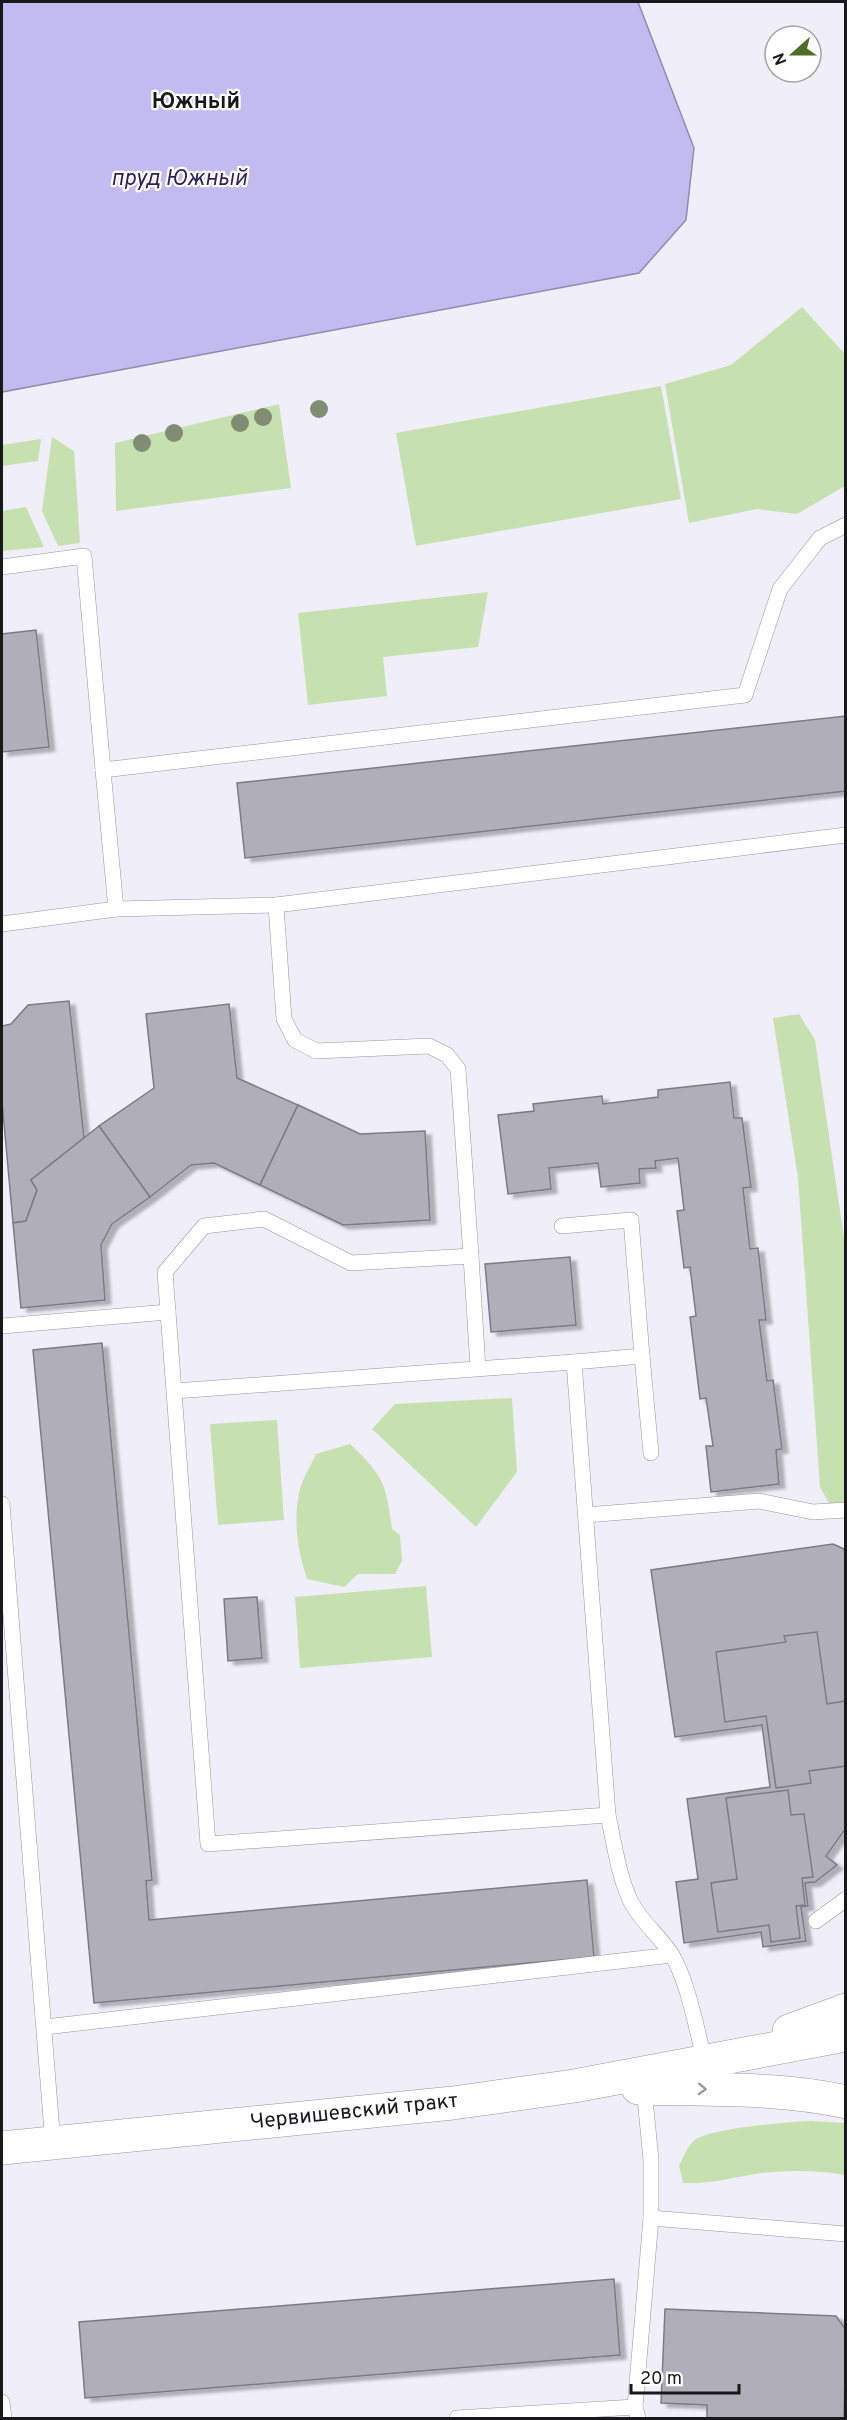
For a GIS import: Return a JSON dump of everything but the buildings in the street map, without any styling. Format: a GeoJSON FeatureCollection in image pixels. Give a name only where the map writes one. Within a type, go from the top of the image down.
{"type":"FeatureCollection","features":[{"type":"Feature","properties":{"kind":"main road"},"geometry":{"type":"LineString","coordinates":[[747,2046],[846,1990]]}},
{"type":"Feature","properties":{"kind":"main road","name":"Червишевский тракт"},"geometry":{"type":"LineString","coordinates":[[705,2061],[846,2010]]}},
{"type":"Feature","properties":{"kind":"main road","name":"Червишевский тракт"},"geometry":{"type":"LineString","coordinates":[[2,2148],[453,2103],[574,2086],[846,2036]]}},
{"type":"Feature","properties":{"kind":"main road"},"geometry":{"type":"LineString","coordinates":[[574,2086],[751,2092],[846,2102]]}},
{"type":"Feature","properties":{"kind":"lane"},"geometry":{"type":"LineString","coordinates":[[103,770],[745,695],[780,589],[820,538],[846,525]]}},
{"type":"Feature","properties":{"kind":"lane"},"geometry":{"type":"LineString","coordinates":[[2,567],[84,556],[116,909]]}},
{"type":"Feature","properties":{"kind":"lane"},"geometry":{"type":"LineString","coordinates":[[2,924],[116,909],[276,904],[846,835]]}},
{"type":"Feature","properties":{"kind":"lane"},"geometry":{"type":"LineString","coordinates":[[276,904],[284,1019],[295,1040],[316,1051],[429,1046],[447,1055],[458,1069],[478,1369]]}},
{"type":"Feature","properties":{"kind":"lane"},"geometry":{"type":"LineString","coordinates":[[471,1256],[351,1263],[264,1219],[204,1226],[165,1272],[208,1844],[608,1815]]}},
{"type":"Feature","properties":{"kind":"lane"},"geometry":{"type":"LineString","coordinates":[[562,1226],[631,1220],[651,1453]]}},
{"type":"Feature","properties":{"kind":"lane"},"geometry":{"type":"LineString","coordinates":[[2,1326],[168,1312]]}},
{"type":"Feature","properties":{"kind":"lane"},"geometry":{"type":"LineString","coordinates":[[175,1391],[642,1356]]}},
{"type":"Feature","properties":{"kind":"lane"},"geometry":{"type":"LineString","coordinates":[[574,1362],[608,1815],[630,1900],[643,1920],[672,1955],[682,1979],[705,2061]]}},
{"type":"Feature","properties":{"kind":"lane"},"geometry":{"type":"LineString","coordinates":[[586,1515],[759,1501],[813,1512],[846,1510]]}},
{"type":"Feature","properties":{"kind":"lane"},"geometry":{"type":"LineString","coordinates":[[2,1504],[53,2144]]}},
{"type":"Feature","properties":{"kind":"lane"},"geometry":{"type":"LineString","coordinates":[[816,1921],[846,1899]]}},
{"type":"Feature","properties":{"kind":"lane"},"geometry":{"type":"LineString","coordinates":[[45,2027],[672,1955]]}},
{"type":"Feature","properties":{"kind":"lane"},"geometry":{"type":"LineString","coordinates":[[457,2418],[636,2413],[651,2218],[651,2160],[644,2088]]}},
{"type":"Feature","properties":{"kind":"lane"},"geometry":{"type":"LineString","coordinates":[[651,2218],[846,2234]]}},
{"type":"Feature","properties":{"kind":"lane"},"geometry":{"type":"LineString","coordinates":[[2,2402],[4,2418]]}},
{"type":"Feature","properties":{"kind":"green space"},"geometry":{"type":"Polygon","coordinates":[[[802,307],[845,354],[845,486],[797,514],[757,509],[689,523],[665,384],[731,365],[802,307]]]}},
{"type":"Feature","properties":{"kind":"green space"},"geometry":{"type":"Polygon","coordinates":[[[661,386],[681,499],[416,546],[396,433],[661,386]]]}},
{"type":"Feature","properties":{"kind":"green space"},"geometry":{"type":"Polygon","coordinates":[[[279,404],[291,488],[116,511],[115,443],[279,404]]]}},
{"type":"Feature","properties":{"kind":"green space"},"geometry":{"type":"Polygon","coordinates":[[[52,437],[74,451],[80,543],[58,546],[42,511],[52,437]]]}},
{"type":"Feature","properties":{"kind":"green space"},"geometry":{"type":"Polygon","coordinates":[[[41,439],[38,461],[2,466],[2,445],[41,439]]]}},
{"type":"Feature","properties":{"kind":"green space"},"geometry":{"type":"Polygon","coordinates":[[[26,507],[44,547],[2,551],[2,511],[26,507]]]}},
{"type":"Feature","properties":{"kind":"green space"},"geometry":{"type":"Polygon","coordinates":[[[488,592],[478,647],[383,657],[387,696],[308,705],[298,613],[488,592]]]}},
{"type":"Feature","properties":{"kind":"green space"},"geometry":{"type":"Polygon","coordinates":[[[799,1014],[815,1040],[845,1245],[845,1504],[831,1507],[820,1487],[798,1178],[773,1018],[799,1014]]]}},
{"type":"Feature","properties":{"kind":"green space"},"geometry":{"type":"Polygon","coordinates":[[[512,1398],[517,1472],[476,1527],[372,1429],[395,1404],[512,1398]]]}},
{"type":"Feature","properties":{"kind":"green space"},"geometry":{"type":"Polygon","coordinates":[[[277,1420],[284,1520],[218,1525],[210,1424],[277,1420]]]}},
{"type":"Feature","properties":{"kind":"green space"},"geometry":{"type":"Polygon","coordinates":[[[350,1444],[377,1473],[382,1482],[388,1501],[392,1529],[400,1535],[402,1561],[395,1574],[358,1574],[344,1587],[307,1579],[299,1548],[296,1515],[300,1489],[316,1454],[350,1444]]]}},
{"type":"Feature","properties":{"kind":"green space"},"geometry":{"type":"Polygon","coordinates":[[[426,1586],[432,1657],[300,1668],[295,1597],[426,1586]]]}},
{"type":"Feature","properties":{"kind":"green space"},"geometry":{"type":"Polygon","coordinates":[[[811,2121],[845,2123],[845,2175],[815,2171],[782,2171],[683,2183],[679,2166],[688,2148],[696,2139],[734,2129],[811,2121]]]}},
{"type":"Feature","properties":{"kind":"water","name":"пруд Южный"},"geometry":{"type":"Polygon","coordinates":[[[2,2],[638,2],[694,148],[686,220],[639,273],[2,392],[2,2]]]}},
{"type":"Feature","properties":{"kind":"district","name":"Южный"},"geometry":{"type":"Point","coordinates":[196,102]}}]}
